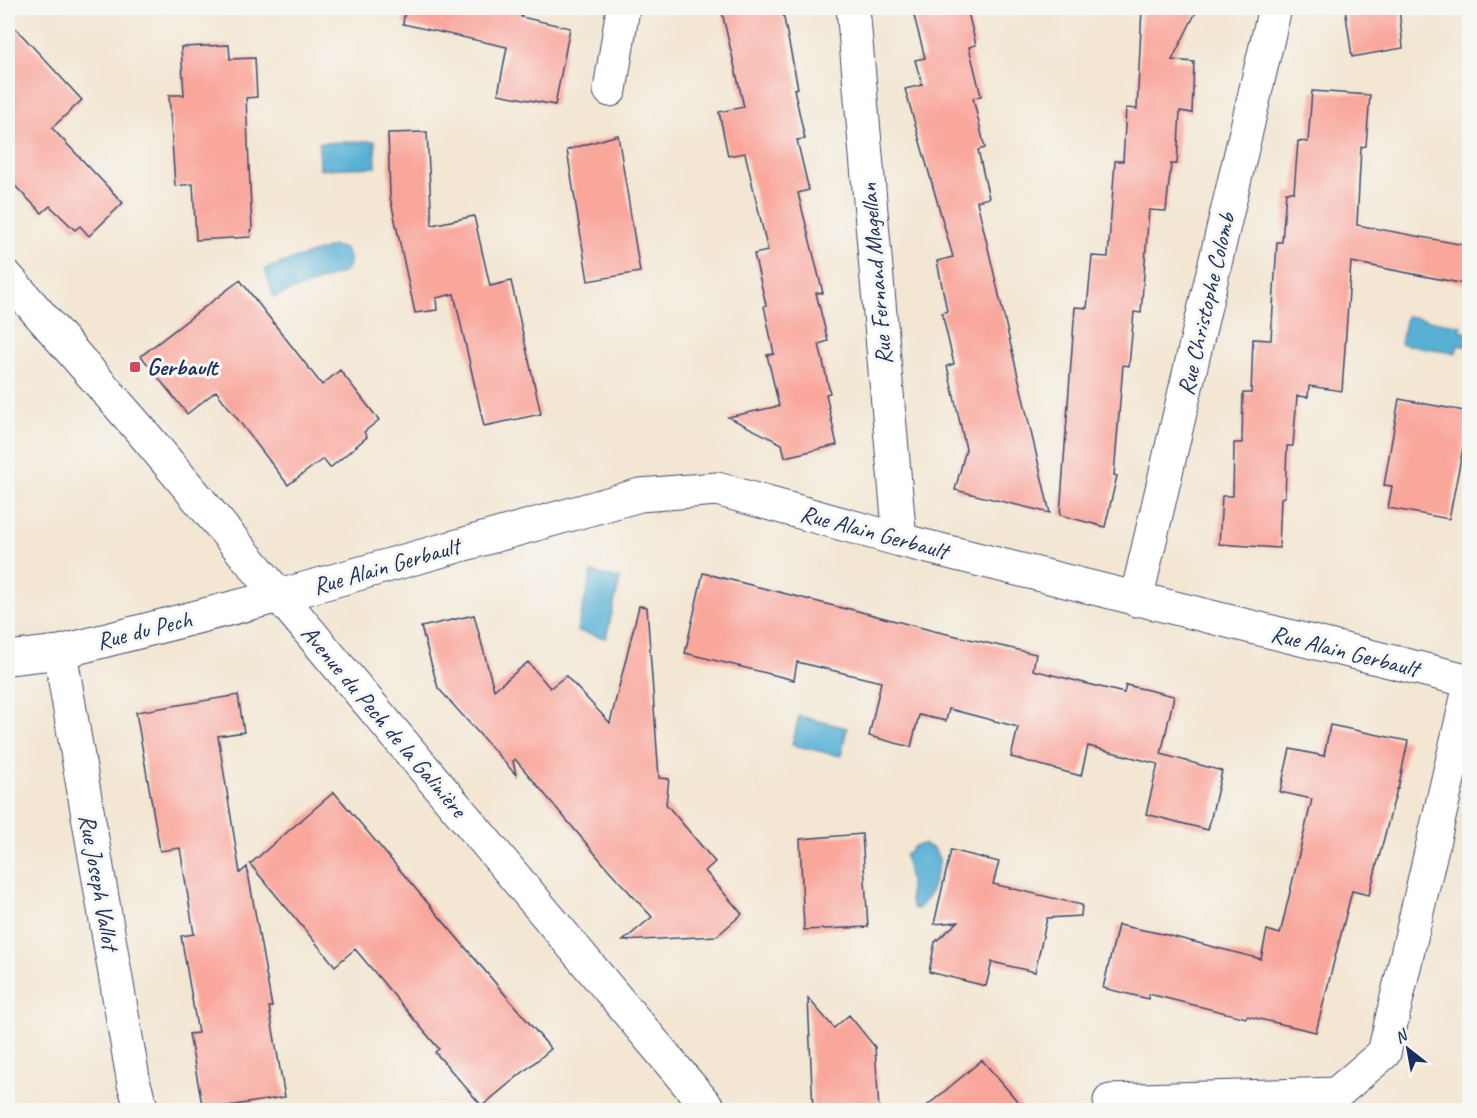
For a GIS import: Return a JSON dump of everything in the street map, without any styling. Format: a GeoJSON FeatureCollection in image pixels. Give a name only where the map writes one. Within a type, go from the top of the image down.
{"type":"FeatureCollection","features":[{"type":"Feature","properties":{"kind":"street"},"geometry":{"type":"LineString","coordinates":[[610,90],[622,8]]}},
{"type":"Feature","properties":{"kind":"street","name":"Rue Fernand Magellan"},"geometry":{"type":"LineString","coordinates":[[853,8],[900,540]]}},
{"type":"Feature","properties":{"kind":"street","name":"Rue Christophe Colomb"},"geometry":{"type":"LineString","coordinates":[[1136,600],[1275,8]]}},
{"type":"Feature","properties":{"kind":"street","name":"Avenue du Pech de la Galinière"},"geometry":{"type":"LineString","coordinates":[[8,278],[143,433],[710,1110]]}},
{"type":"Feature","properties":{"kind":"street","name":"Rue Alain Gerbault"},"geometry":{"type":"LineString","coordinates":[[279,596],[640,495],[717,489],[900,540],[1470,683]]}},
{"type":"Feature","properties":{"kind":"street","name":"Rue du Pech"},"geometry":{"type":"LineString","coordinates":[[8,658],[60,652],[279,596]]}},
{"type":"Feature","properties":{"kind":"street","name":"Rue Joseph Vallot"},"geometry":{"type":"LineString","coordinates":[[60,652],[134,1084],[142,1110]]}},
{"type":"Feature","properties":{"kind":"street"},"geometry":{"type":"LineString","coordinates":[[1110,1101],[1336,1094],[1384,1053],[1470,683]]}},
{"type":"Feature","properties":{"kind":"water"},"geometry":{"type":"Polygon","coordinates":[[[375,141],[376,167],[320,169],[319,143],[375,141]]]}},
{"type":"Feature","properties":{"kind":"water"},"geometry":{"type":"Polygon","coordinates":[[[333,246],[345,249],[347,252],[349,263],[345,272],[274,297],[265,269],[333,246]]]}},
{"type":"Feature","properties":{"kind":"water"},"geometry":{"type":"Polygon","coordinates":[[[1406,316],[1462,326],[1460,331],[1469,333],[1469,347],[1458,345],[1456,353],[1401,344],[1406,316]]]}},
{"type":"Feature","properties":{"kind":"water"},"geometry":{"type":"Polygon","coordinates":[[[592,572],[620,579],[606,638],[577,631],[592,572]]]}},
{"type":"Feature","properties":{"kind":"water"},"geometry":{"type":"Polygon","coordinates":[[[799,716],[847,728],[841,756],[792,745],[799,716]]]}},
{"type":"Feature","properties":{"kind":"water"},"geometry":{"type":"Polygon","coordinates":[[[923,844],[934,849],[939,864],[929,895],[917,909],[913,908],[910,900],[910,881],[905,856],[915,846],[923,844]]]}},
{"type":"Feature","properties":{"kind":"building"},"geometry":{"type":"Polygon","coordinates":[[[405,8],[523,8],[521,17],[570,28],[555,105],[498,94],[507,47],[403,24],[405,8]]]}},
{"type":"Feature","properties":{"kind":"building"},"geometry":{"type":"Polygon","coordinates":[[[721,8],[782,8],[798,88],[794,89],[805,139],[797,140],[809,190],[798,193],[823,293],[816,293],[828,341],[819,344],[830,393],[826,394],[837,445],[785,457],[782,444],[728,417],[779,406],[767,355],[774,354],[764,306],[766,305],[754,254],[768,251],[745,153],[728,156],[719,112],[744,107],[721,8]]]}},
{"type":"Feature","properties":{"kind":"building"},"geometry":{"type":"Polygon","coordinates":[[[912,8],[967,8],[976,45],[969,47],[981,96],[973,98],[985,148],[978,150],[989,198],[977,201],[1050,513],[955,490],[966,449],[947,366],[954,364],[942,313],[947,311],[937,261],[953,257],[905,89],[922,85],[915,60],[925,58],[912,8]]]}},
{"type":"Feature","properties":{"kind":"building"},"geometry":{"type":"Polygon","coordinates":[[[1142,8],[1198,8],[1172,60],[1194,62],[1192,113],[1180,111],[1177,164],[1171,164],[1166,211],[1149,210],[1141,313],[1134,312],[1129,366],[1123,365],[1114,475],[1117,476],[1105,527],[1060,515],[1075,307],[1087,308],[1092,256],[1108,257],[1115,161],[1123,161],[1126,108],[1137,109],[1142,8]]]}},
{"type":"Feature","properties":{"kind":"building"},"geometry":{"type":"Polygon","coordinates":[[[1345,8],[1399,8],[1403,48],[1352,57],[1345,8]]]}},
{"type":"Feature","properties":{"kind":"building"},"geometry":{"type":"Polygon","coordinates":[[[8,20],[82,100],[52,128],[123,203],[89,236],[80,226],[75,230],[50,206],[42,213],[8,179],[8,20]]]}},
{"type":"Feature","properties":{"kind":"building"},"geometry":{"type":"Polygon","coordinates":[[[229,45],[230,59],[255,58],[257,97],[246,98],[251,237],[196,240],[193,184],[175,186],[169,95],[184,95],[181,47],[229,45]]]}},
{"type":"Feature","properties":{"kind":"building"},"geometry":{"type":"Polygon","coordinates":[[[1312,91],[1370,95],[1366,146],[1361,147],[1357,225],[1470,246],[1470,285],[1351,262],[1342,391],[1309,386],[1308,397],[1297,396],[1293,446],[1287,446],[1285,497],[1281,498],[1279,548],[1219,544],[1222,496],[1233,496],[1234,443],[1242,443],[1243,393],[1251,393],[1253,339],[1271,340],[1277,242],[1282,242],[1286,192],[1294,192],[1298,141],[1308,142],[1312,91]]]}},
{"type":"Feature","properties":{"kind":"building"},"geometry":{"type":"Polygon","coordinates":[[[427,132],[432,225],[474,216],[490,286],[511,281],[541,414],[484,426],[454,294],[436,298],[437,310],[415,313],[390,197],[388,133],[427,132]]]}},
{"type":"Feature","properties":{"kind":"building"},"geometry":{"type":"Polygon","coordinates":[[[618,135],[640,272],[588,281],[567,150],[618,135]]]}},
{"type":"Feature","properties":{"kind":"building"},"geometry":{"type":"Polygon","coordinates":[[[240,280],[322,385],[340,370],[379,420],[364,432],[367,437],[330,468],[323,459],[288,485],[216,391],[187,414],[141,356],[240,280]]]}},
{"type":"Feature","properties":{"kind":"building"},"geometry":{"type":"Polygon","coordinates":[[[1399,399],[1470,412],[1449,519],[1388,508],[1392,486],[1384,485],[1399,399]]]}},
{"type":"Feature","properties":{"kind":"building"},"geometry":{"type":"Polygon","coordinates":[[[703,573],[1036,654],[1033,670],[1124,693],[1126,685],[1174,696],[1161,754],[1222,771],[1208,830],[1146,814],[1158,764],[1088,746],[1081,776],[1011,757],[1018,727],[949,709],[946,721],[919,715],[911,747],[869,736],[881,682],[797,662],[794,680],[685,653],[703,573]]]}},
{"type":"Feature","properties":{"kind":"building"},"geometry":{"type":"Polygon","coordinates":[[[639,606],[647,607],[659,778],[669,779],[666,804],[715,862],[705,871],[742,914],[717,936],[623,941],[652,917],[515,759],[513,761],[516,775],[438,688],[421,627],[474,615],[494,690],[528,662],[550,688],[566,676],[610,723],[639,606]]]}},
{"type":"Feature","properties":{"kind":"building"},"geometry":{"type":"Polygon","coordinates":[[[238,695],[244,732],[218,736],[240,873],[247,867],[272,1007],[269,1007],[285,1097],[203,1110],[189,1034],[198,1033],[181,936],[194,934],[180,848],[160,851],[136,712],[238,695]]]}},
{"type":"Feature","properties":{"kind":"building"},"geometry":{"type":"Polygon","coordinates":[[[1330,725],[1408,741],[1398,789],[1369,895],[1352,891],[1316,1032],[1247,1016],[1246,1018],[1149,994],[1149,999],[1103,988],[1118,925],[1261,959],[1267,930],[1280,934],[1312,799],[1280,792],[1290,749],[1324,756],[1330,725]]]}},
{"type":"Feature","properties":{"kind":"building"},"geometry":{"type":"Polygon","coordinates":[[[334,792],[551,1049],[482,1106],[435,1052],[439,1049],[355,949],[335,966],[250,864],[334,792]]]}},
{"type":"Feature","properties":{"kind":"building"},"geometry":{"type":"Polygon","coordinates":[[[862,834],[868,927],[804,930],[800,839],[862,834]]]}},
{"type":"Feature","properties":{"kind":"building"},"geometry":{"type":"Polygon","coordinates":[[[951,850],[999,862],[993,884],[1082,905],[1081,916],[1047,918],[1035,972],[992,962],[986,986],[929,972],[935,942],[958,922],[934,924],[951,850]]]}},
{"type":"Feature","properties":{"kind":"building"},"geometry":{"type":"Polygon","coordinates":[[[808,998],[834,1028],[849,1015],[875,1047],[879,1110],[813,1110],[808,998]]]}},
{"type":"Feature","properties":{"kind":"building"},"geometry":{"type":"Polygon","coordinates":[[[982,1060],[1025,1110],[922,1110],[982,1060]]]}},
{"type":"Feature","properties":{"kind":"place","name":"Gerbault"},"geometry":{"type":"Point","coordinates":[135,367]}}]}
